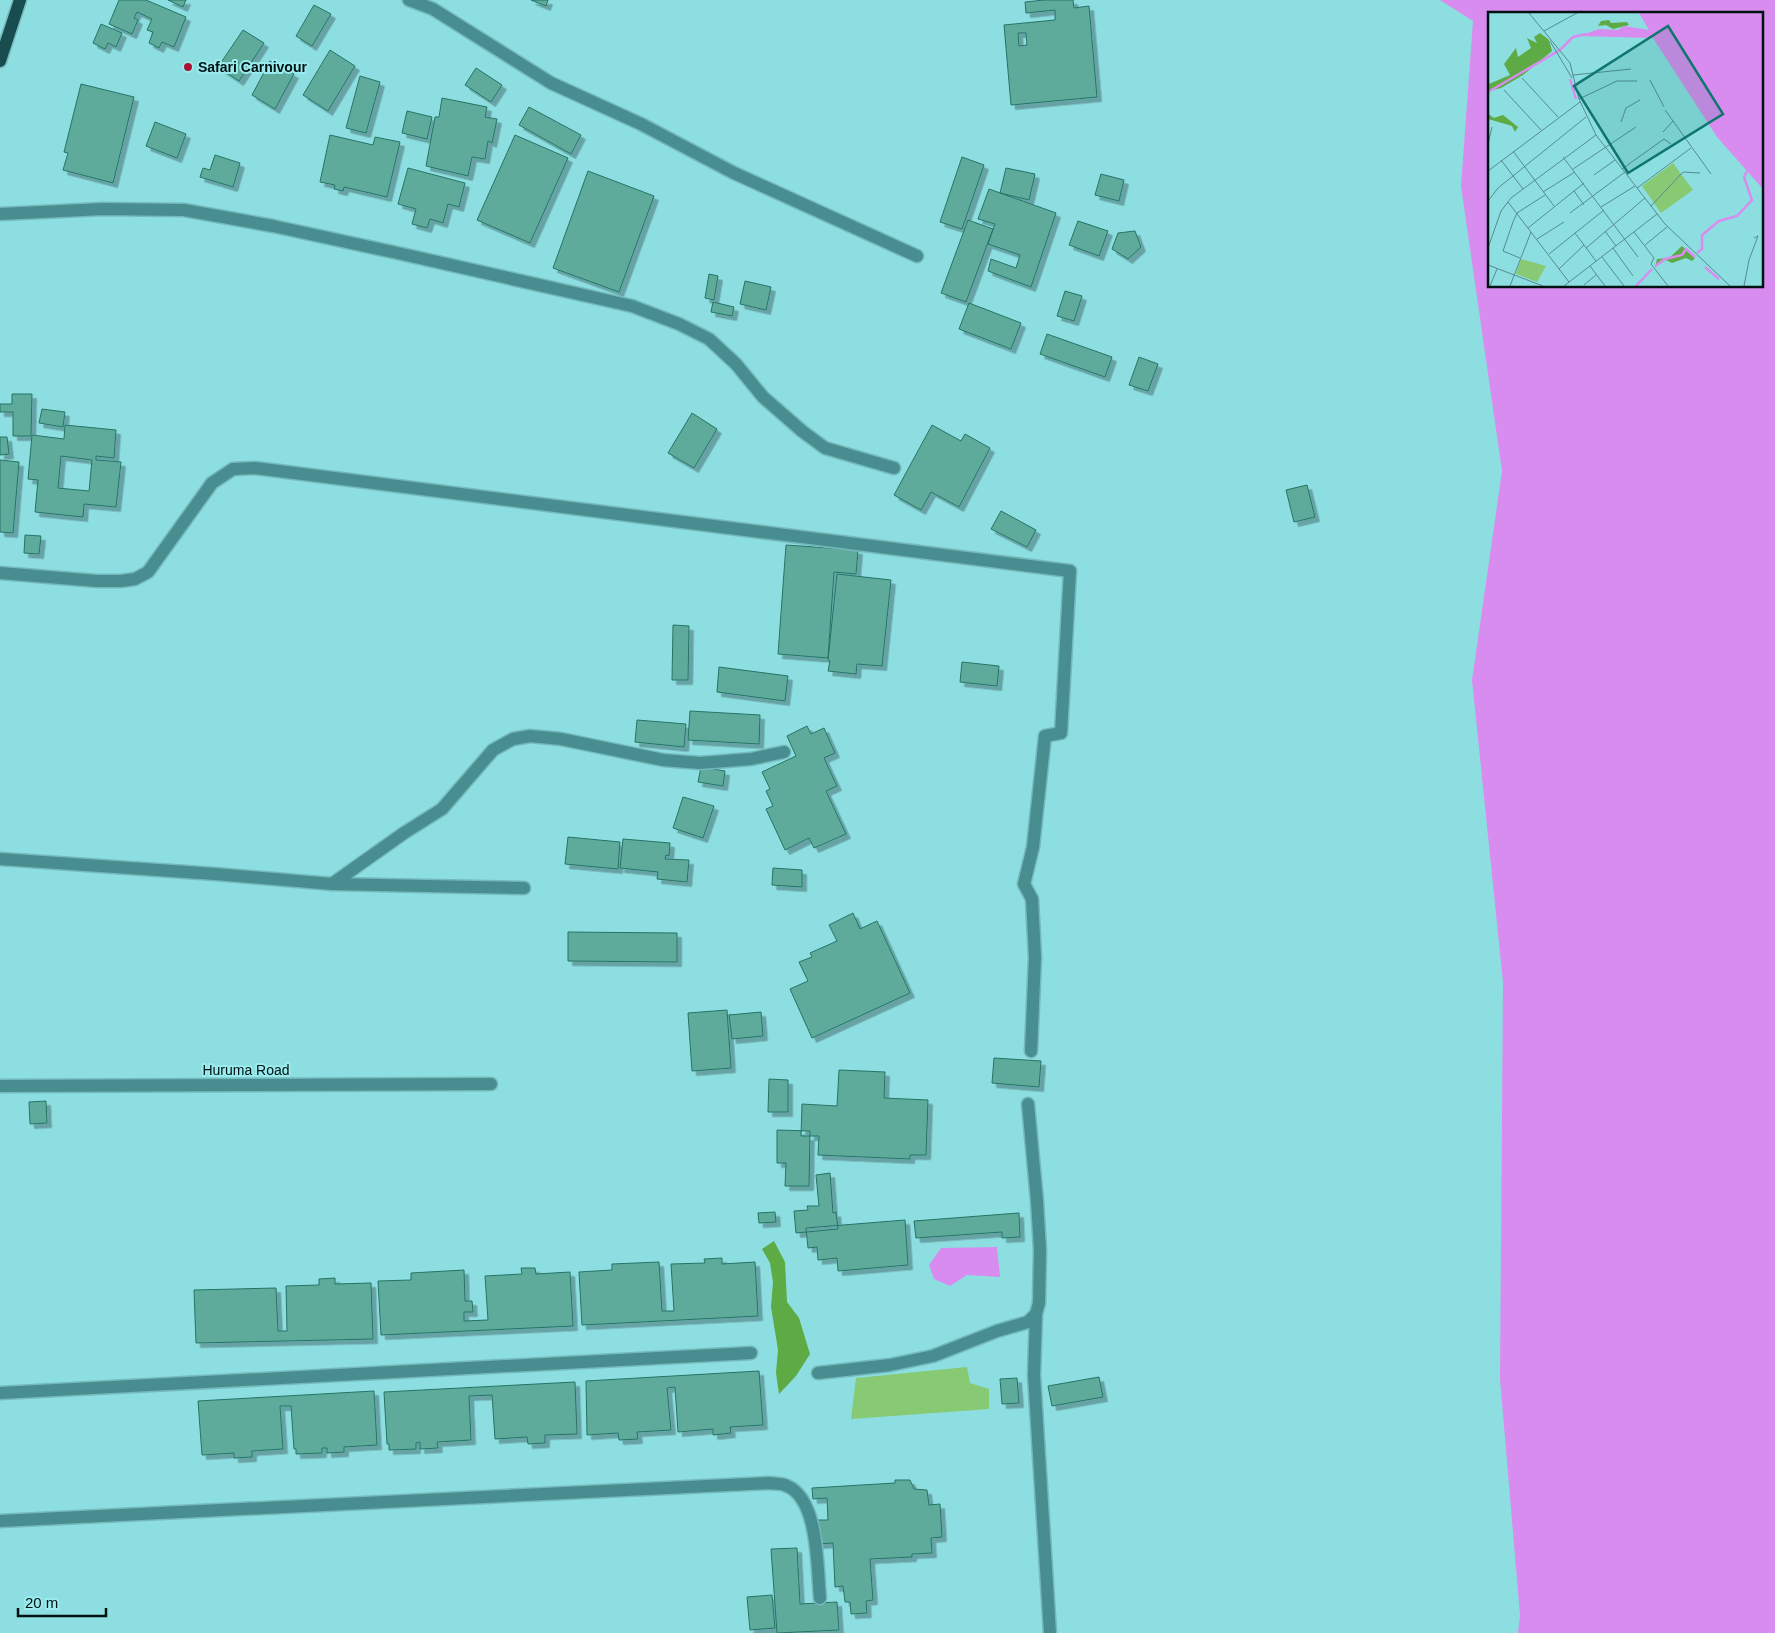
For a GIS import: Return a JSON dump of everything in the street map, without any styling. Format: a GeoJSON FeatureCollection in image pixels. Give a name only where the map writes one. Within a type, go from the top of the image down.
{"type":"FeatureCollection","features":[{"type":"Feature","properties":{"kind":"main road"},"geometry":{"type":"LineString","coordinates":[[0,61],[20,0]]}},
{"type":"Feature","properties":{"kind":"street"},"geometry":{"type":"LineString","coordinates":[[409,0],[433,9],[551,83],[641,124],[734,173],[917,256]]}},
{"type":"Feature","properties":{"kind":"street"},"geometry":{"type":"LineString","coordinates":[[0,214],[103,209],[184,210],[274,226],[632,306],[679,324],[708,339],[736,364],[763,397],[825,448],[894,468]]}},
{"type":"Feature","properties":{"kind":"street"},"geometry":{"type":"LineString","coordinates":[[0,573],[97,581],[135,579],[148,572],[212,483],[233,469],[255,468],[1070,571],[1061,732],[1045,736],[1033,847],[1024,884],[1032,899],[1035,956],[1031,1051]]}},
{"type":"Feature","properties":{"kind":"street"},"geometry":{"type":"LineString","coordinates":[[332,884],[404,833],[442,809],[493,750],[513,739],[530,736],[561,739],[663,760],[700,762],[750,759],[784,752]]}},
{"type":"Feature","properties":{"kind":"street"},"geometry":{"type":"LineString","coordinates":[[0,859],[206,873],[332,884],[524,888]]}},
{"type":"Feature","properties":{"kind":"street","name":"Huruma Road"},"geometry":{"type":"LineString","coordinates":[[0,1086],[491,1084]]}},
{"type":"Feature","properties":{"kind":"street"},"geometry":{"type":"LineString","coordinates":[[1028,1104],[1038,1201],[1040,1250],[1039,1303],[1036,1314],[1034,1375],[1050,1633]]}},
{"type":"Feature","properties":{"kind":"street"},"geometry":{"type":"LineString","coordinates":[[818,1373],[890,1365],[933,1356],[997,1331],[1028,1322],[1036,1314]]}},
{"type":"Feature","properties":{"kind":"street"},"geometry":{"type":"LineString","coordinates":[[0,1393],[751,1353]]}},
{"type":"Feature","properties":{"kind":"street"},"geometry":{"type":"LineString","coordinates":[[0,1521],[768,1482],[788,1486],[803,1499],[813,1521],[820,1598]]}},
{"type":"Feature","properties":{"kind":"green space"},"geometry":{"type":"Polygon","coordinates":[[[774,1241],[785,1262],[787,1302],[799,1318],[810,1354],[796,1376],[779,1394],[776,1373],[778,1350],[771,1307],[773,1282],[770,1263],[762,1249],[774,1241]]]}},
{"type":"Feature","properties":{"kind":"green space"},"geometry":{"type":"Polygon","coordinates":[[[967,1367],[970,1383],[989,1389],[989,1409],[851,1419],[856,1378],[967,1367]]]}},
{"type":"Feature","properties":{"kind":"shaded area"},"geometry":{"type":"Polygon","coordinates":[[[1440,0],[1775,0],[1775,1633],[1518,1633],[1520,1615],[1500,1379],[1503,982],[1472,680],[1502,471],[1461,186],[1473,21],[1440,0]]]}},
{"type":"Feature","properties":{"kind":"shaded area"},"geometry":{"type":"Polygon","coordinates":[[[997,1247],[1000,1277],[967,1275],[950,1286],[934,1279],[929,1265],[941,1248],[997,1247]]]}},
{"type":"Feature","properties":{"kind":"building"},"geometry":{"type":"Polygon","coordinates":[[[119,0],[146,0],[186,17],[174,47],[162,42],[159,48],[149,43],[153,32],[147,30],[152,19],[137,12],[134,18],[138,20],[132,34],[109,24],[119,0]]]}},
{"type":"Feature","properties":{"kind":"building"},"geometry":{"type":"Polygon","coordinates":[[[168,0],[186,0],[183,7],[168,0]]]}},
{"type":"Feature","properties":{"kind":"building"},"geometry":{"type":"Polygon","coordinates":[[[531,0],[548,0],[546,6],[531,0]]]}},
{"type":"Feature","properties":{"kind":"building"},"geometry":{"type":"Polygon","coordinates":[[[1073,0],[1074,8],[1089,6],[1097,97],[1011,105],[1004,25],[1055,20],[1055,10],[1026,13],[1025,2],[1073,0]],[[1018,33],[1019,46],[1027,45],[1026,33],[1018,33]]]}},
{"type":"Feature","properties":{"kind":"building"},"geometry":{"type":"Polygon","coordinates":[[[314,5],[331,14],[312,46],[296,36],[314,5]]]}},
{"type":"Feature","properties":{"kind":"building"},"geometry":{"type":"Polygon","coordinates":[[[101,24],[122,33],[116,47],[108,43],[105,49],[93,43],[101,24]]]}},
{"type":"Feature","properties":{"kind":"building"},"geometry":{"type":"Polygon","coordinates":[[[243,30],[264,43],[239,81],[218,67],[243,30]]]}},
{"type":"Feature","properties":{"kind":"building"},"geometry":{"type":"Polygon","coordinates":[[[330,50],[355,66],[328,111],[303,95],[330,50]]]}},
{"type":"Feature","properties":{"kind":"building"},"geometry":{"type":"Polygon","coordinates":[[[270,61],[294,74],[275,109],[252,95],[270,61]]]}},
{"type":"Feature","properties":{"kind":"building"},"geometry":{"type":"Polygon","coordinates":[[[476,68],[502,85],[491,102],[465,85],[476,68]]]}},
{"type":"Feature","properties":{"kind":"building"},"geometry":{"type":"Polygon","coordinates":[[[360,76],[380,82],[366,133],[346,128],[360,76]]]}},
{"type":"Feature","properties":{"kind":"building"},"geometry":{"type":"Polygon","coordinates":[[[81,84],[134,97],[113,183],[63,170],[68,153],[64,152],[81,84]]]}},
{"type":"Feature","properties":{"kind":"building"},"geometry":{"type":"Polygon","coordinates":[[[442,98],[487,107],[485,117],[497,119],[492,143],[488,141],[485,159],[472,157],[468,176],[426,166],[435,117],[439,117],[442,98]]]}},
{"type":"Feature","properties":{"kind":"building"},"geometry":{"type":"Polygon","coordinates":[[[529,107],[581,135],[571,154],[519,125],[529,107]]]}},
{"type":"Feature","properties":{"kind":"building"},"geometry":{"type":"Polygon","coordinates":[[[407,111],[432,117],[427,139],[402,133],[407,111]]]}},
{"type":"Feature","properties":{"kind":"building"},"geometry":{"type":"Polygon","coordinates":[[[155,122],[186,134],[177,158],[146,146],[155,122]]]}},
{"type":"Feature","properties":{"kind":"building"},"geometry":{"type":"Polygon","coordinates":[[[330,135],[373,145],[375,137],[400,142],[387,197],[344,187],[343,191],[334,189],[335,185],[320,182],[330,135]]]}},
{"type":"Feature","properties":{"kind":"building"},"geometry":{"type":"Polygon","coordinates":[[[515,135],[568,158],[530,243],[477,220],[515,135]]]}},
{"type":"Feature","properties":{"kind":"building"},"geometry":{"type":"Polygon","coordinates":[[[215,155],[240,163],[233,187],[200,177],[203,168],[210,170],[215,155]]]}},
{"type":"Feature","properties":{"kind":"building"},"geometry":{"type":"Polygon","coordinates":[[[962,157],[984,165],[962,229],[940,222],[962,157]]]}},
{"type":"Feature","properties":{"kind":"building"},"geometry":{"type":"Polygon","coordinates":[[[408,168],[465,183],[459,207],[448,204],[443,223],[430,219],[427,228],[412,224],[416,209],[398,204],[408,168]]]}},
{"type":"Feature","properties":{"kind":"building"},"geometry":{"type":"Polygon","coordinates":[[[1006,168],[1035,174],[1029,200],[1000,193],[1006,168]]]}},
{"type":"Feature","properties":{"kind":"building"},"geometry":{"type":"Polygon","coordinates":[[[588,171],[654,196],[619,292],[553,268],[588,171]]]}},
{"type":"Feature","properties":{"kind":"building"},"geometry":{"type":"Polygon","coordinates":[[[1101,174],[1124,180],[1119,201],[1095,195],[1101,174]]]}},
{"type":"Feature","properties":{"kind":"building"},"geometry":{"type":"Polygon","coordinates":[[[989,189],[1056,213],[1031,287],[988,271],[991,259],[1016,268],[1020,255],[988,244],[995,224],[978,219],[989,189]]]}},
{"type":"Feature","properties":{"kind":"building"},"geometry":{"type":"Polygon","coordinates":[[[968,220],[993,229],[966,302],[941,293],[968,220]]]}},
{"type":"Feature","properties":{"kind":"building"},"geometry":{"type":"Polygon","coordinates":[[[1078,221],[1108,231],[1099,256],[1069,245],[1078,221]]]}},
{"type":"Feature","properties":{"kind":"building"},"geometry":{"type":"Polygon","coordinates":[[[1135,231],[1141,247],[1128,259],[1112,249],[1118,233],[1135,231]]]}},
{"type":"Feature","properties":{"kind":"building"},"geometry":{"type":"Polygon","coordinates":[[[709,274],[718,276],[714,300],[705,298],[709,274]]]}},
{"type":"Feature","properties":{"kind":"building"},"geometry":{"type":"Polygon","coordinates":[[[745,281],[771,287],[766,310],[740,304],[745,281]]]}},
{"type":"Feature","properties":{"kind":"building"},"geometry":{"type":"Polygon","coordinates":[[[1065,291],[1082,296],[1074,321],[1057,316],[1065,291]]]}},
{"type":"Feature","properties":{"kind":"building"},"geometry":{"type":"Polygon","coordinates":[[[713,302],[734,307],[732,316],[711,312],[713,302]]]}},
{"type":"Feature","properties":{"kind":"building"},"geometry":{"type":"Polygon","coordinates":[[[969,303],[1021,323],[1011,349],[959,329],[969,303]]]}},
{"type":"Feature","properties":{"kind":"building"},"geometry":{"type":"Polygon","coordinates":[[[1047,334],[1112,357],[1105,377],[1040,354],[1047,334]]]}},
{"type":"Feature","properties":{"kind":"building"},"geometry":{"type":"Polygon","coordinates":[[[1139,357],[1158,364],[1148,391],[1129,385],[1139,357]]]}},
{"type":"Feature","properties":{"kind":"building"},"geometry":{"type":"Polygon","coordinates":[[[12,394],[32,394],[31,436],[13,436],[13,412],[0,412],[0,404],[12,404],[12,394]]]}},
{"type":"Feature","properties":{"kind":"building"},"geometry":{"type":"Polygon","coordinates":[[[42,409],[65,412],[63,427],[39,423],[42,409]]]}},
{"type":"Feature","properties":{"kind":"building"},"geometry":{"type":"Polygon","coordinates":[[[692,413],[717,429],[694,468],[668,453],[692,413]]]}},
{"type":"Feature","properties":{"kind":"building"},"geometry":{"type":"Polygon","coordinates":[[[65,425],[116,430],[114,458],[96,456],[96,460],[121,462],[116,507],[84,504],[83,517],[35,512],[38,480],[28,479],[32,435],[64,439],[65,425]],[[61,456],[58,488],[89,491],[92,460],[61,456]]]}},
{"type":"Feature","properties":{"kind":"building"},"geometry":{"type":"Polygon","coordinates":[[[932,425],[961,441],[965,434],[990,448],[959,507],[931,492],[921,510],[894,495],[932,425]]]}},
{"type":"Feature","properties":{"kind":"building"},"geometry":{"type":"Polygon","coordinates":[[[0,437],[7,437],[9,454],[0,455],[0,437]]]}},
{"type":"Feature","properties":{"kind":"building"},"geometry":{"type":"Polygon","coordinates":[[[0,460],[19,462],[13,533],[0,532],[0,460]]]}},
{"type":"Feature","properties":{"kind":"building"},"geometry":{"type":"Polygon","coordinates":[[[1307,485],[1315,517],[1294,522],[1286,490],[1307,485]]]}},
{"type":"Feature","properties":{"kind":"building"},"geometry":{"type":"Polygon","coordinates":[[[1001,511],[1036,530],[1027,547],[991,529],[1001,511]]]}},
{"type":"Feature","properties":{"kind":"building"},"geometry":{"type":"Polygon","coordinates":[[[25,535],[41,536],[39,554],[24,553],[25,535]]]}},
{"type":"Feature","properties":{"kind":"building"},"geometry":{"type":"Polygon","coordinates":[[[786,545],[858,550],[856,574],[834,572],[828,658],[778,654],[786,545]]]}},
{"type":"Feature","properties":{"kind":"building"},"geometry":{"type":"Polygon","coordinates":[[[837,574],[891,580],[882,666],[857,664],[856,674],[828,671],[837,574]]]}},
{"type":"Feature","properties":{"kind":"building"},"geometry":{"type":"Polygon","coordinates":[[[673,625],[689,626],[688,680],[672,680],[673,625]]]}},
{"type":"Feature","properties":{"kind":"building"},"geometry":{"type":"Polygon","coordinates":[[[962,662],[999,666],[997,686],[960,682],[962,662]]]}},
{"type":"Feature","properties":{"kind":"building"},"geometry":{"type":"Polygon","coordinates":[[[719,667],[788,676],[785,701],[717,692],[719,667]]]}},
{"type":"Feature","properties":{"kind":"building"},"geometry":{"type":"Polygon","coordinates":[[[690,711],[760,715],[759,744],[688,740],[690,711]]]}},
{"type":"Feature","properties":{"kind":"building"},"geometry":{"type":"Polygon","coordinates":[[[637,720],[686,724],[684,747],[635,742],[637,720]]]}},
{"type":"Feature","properties":{"kind":"building"},"geometry":{"type":"Polygon","coordinates":[[[807,726],[811,734],[824,728],[835,753],[824,758],[837,786],[826,791],[846,834],[814,848],[809,838],[785,850],[766,809],[773,806],[766,791],[770,789],[762,772],[796,756],[787,736],[807,726]]]}},
{"type":"Feature","properties":{"kind":"building"},"geometry":{"type":"Polygon","coordinates":[[[701,767],[725,771],[723,786],[698,782],[701,767]]]}},
{"type":"Feature","properties":{"kind":"building"},"geometry":{"type":"Polygon","coordinates":[[[683,797],[714,806],[703,838],[673,828],[683,797]]]}},
{"type":"Feature","properties":{"kind":"building"},"geometry":{"type":"Polygon","coordinates":[[[568,837],[620,842],[618,869],[565,864],[568,837]]]}},
{"type":"Feature","properties":{"kind":"building"},"geometry":{"type":"Polygon","coordinates":[[[623,839],[670,843],[669,856],[666,855],[665,859],[689,860],[687,882],[657,879],[658,872],[620,868],[623,839]]]}},
{"type":"Feature","properties":{"kind":"building"},"geometry":{"type":"Polygon","coordinates":[[[773,868],[802,870],[802,887],[772,885],[773,868]]]}},
{"type":"Feature","properties":{"kind":"building"},"geometry":{"type":"Polygon","coordinates":[[[853,913],[860,929],[877,921],[910,993],[812,1038],[790,989],[808,981],[799,962],[812,957],[810,953],[837,941],[829,925],[853,913]]]}},
{"type":"Feature","properties":{"kind":"building"},"geometry":{"type":"Polygon","coordinates":[[[568,932],[677,933],[677,962],[568,961],[568,932]]]}},
{"type":"Feature","properties":{"kind":"building"},"geometry":{"type":"Polygon","coordinates":[[[727,1010],[731,1068],[692,1071],[688,1013],[727,1010]]]}},
{"type":"Feature","properties":{"kind":"building"},"geometry":{"type":"Polygon","coordinates":[[[761,1012],[763,1036],[732,1039],[729,1015],[761,1012]]]}},
{"type":"Feature","properties":{"kind":"building"},"geometry":{"type":"Polygon","coordinates":[[[994,1058],[1041,1061],[1039,1087],[992,1083],[994,1058]]]}},
{"type":"Feature","properties":{"kind":"building"},"geometry":{"type":"Polygon","coordinates":[[[839,1070],[885,1072],[884,1098],[928,1100],[926,1155],[910,1155],[910,1159],[818,1155],[819,1136],[801,1136],[802,1104],[837,1106],[839,1070]]]}},
{"type":"Feature","properties":{"kind":"building"},"geometry":{"type":"Polygon","coordinates":[[[769,1079],[788,1080],[788,1112],[768,1112],[769,1079]]]}},
{"type":"Feature","properties":{"kind":"building"},"geometry":{"type":"Polygon","coordinates":[[[46,1101],[47,1123],[30,1124],[29,1102],[46,1101]]]}},
{"type":"Feature","properties":{"kind":"building"},"geometry":{"type":"Polygon","coordinates":[[[777,1130],[810,1131],[809,1186],[785,1186],[786,1163],[777,1163],[777,1130]]]}},
{"type":"Feature","properties":{"kind":"building"},"geometry":{"type":"Polygon","coordinates":[[[830,1173],[833,1213],[836,1212],[838,1229],[796,1233],[794,1211],[808,1210],[807,1206],[819,1206],[816,1175],[830,1173]]]}},
{"type":"Feature","properties":{"kind":"building"},"geometry":{"type":"Polygon","coordinates":[[[775,1212],[776,1222],[759,1223],[758,1213],[775,1212]]]}},
{"type":"Feature","properties":{"kind":"building"},"geometry":{"type":"Polygon","coordinates":[[[1019,1213],[1020,1237],[1002,1238],[1002,1232],[916,1238],[914,1221],[1019,1213]]]}},
{"type":"Feature","properties":{"kind":"building"},"geometry":{"type":"Polygon","coordinates":[[[905,1220],[908,1265],[838,1271],[837,1258],[818,1260],[817,1247],[808,1248],[806,1228],[905,1220]]]}},
{"type":"Feature","properties":{"kind":"building"},"geometry":{"type":"Polygon","coordinates":[[[722,1258],[722,1264],[755,1262],[758,1316],[582,1325],[579,1272],[612,1270],[612,1264],[659,1262],[662,1311],[674,1311],[671,1264],[705,1263],[704,1259],[722,1258]]]}},
{"type":"Feature","properties":{"kind":"building"},"geometry":{"type":"Polygon","coordinates":[[[521,1268],[535,1268],[536,1274],[570,1272],[573,1326],[381,1335],[378,1281],[411,1280],[411,1273],[464,1270],[465,1301],[472,1301],[473,1312],[464,1312],[464,1321],[488,1320],[485,1276],[522,1274],[521,1268]]]}},
{"type":"Feature","properties":{"kind":"building"},"geometry":{"type":"Polygon","coordinates":[[[335,1278],[335,1284],[371,1283],[373,1339],[196,1343],[194,1290],[276,1288],[278,1331],[287,1331],[286,1286],[319,1285],[319,1279],[335,1278]]]}},
{"type":"Feature","properties":{"kind":"building"},"geometry":{"type":"Polygon","coordinates":[[[759,1371],[763,1425],[730,1427],[731,1433],[713,1435],[713,1429],[678,1432],[675,1387],[667,1388],[671,1430],[637,1432],[638,1439],[619,1440],[618,1433],[587,1435],[586,1381],[759,1371]]]}},
{"type":"Feature","properties":{"kind":"building"},"geometry":{"type":"Polygon","coordinates":[[[1099,1377],[1103,1397],[1052,1406],[1048,1386],[1099,1377]]]}},
{"type":"Feature","properties":{"kind":"building"},"geometry":{"type":"Polygon","coordinates":[[[1017,1378],[1019,1403],[1002,1404],[1000,1379],[1017,1378]]]}},
{"type":"Feature","properties":{"kind":"building"},"geometry":{"type":"Polygon","coordinates":[[[575,1382],[577,1434],[545,1435],[545,1443],[528,1444],[527,1437],[495,1439],[492,1395],[469,1396],[471,1440],[437,1442],[438,1448],[420,1449],[420,1442],[416,1443],[416,1449],[389,1450],[384,1392],[575,1382]]]}},
{"type":"Feature","properties":{"kind":"building"},"geometry":{"type":"Polygon","coordinates":[[[374,1391],[377,1445],[344,1447],[344,1452],[327,1453],[327,1448],[322,1448],[322,1453],[296,1454],[291,1406],[280,1406],[283,1449],[252,1451],[252,1457],[234,1458],[234,1453],[202,1455],[198,1401],[374,1391]]]}},
{"type":"Feature","properties":{"kind":"building"},"geometry":{"type":"Polygon","coordinates":[[[895,1480],[910,1480],[914,1489],[927,1490],[929,1505],[940,1504],[942,1537],[931,1538],[932,1553],[912,1554],[912,1557],[870,1559],[873,1600],[866,1601],[867,1613],[851,1614],[850,1602],[845,1602],[843,1586],[835,1587],[833,1543],[817,1544],[815,1520],[828,1520],[827,1498],[813,1499],[812,1488],[895,1483],[895,1480]]]}},
{"type":"Feature","properties":{"kind":"building"},"geometry":{"type":"Polygon","coordinates":[[[797,1548],[800,1604],[837,1602],[839,1630],[777,1633],[771,1549],[797,1548]]]}},
{"type":"Feature","properties":{"kind":"building"},"geometry":{"type":"Polygon","coordinates":[[[772,1595],[775,1628],[750,1630],[747,1597],[772,1595]]]}},
{"type":"Feature","properties":{"kind":"place","name":"Safari Carnivour"},"geometry":{"type":"Point","coordinates":[188,67]}}]}
